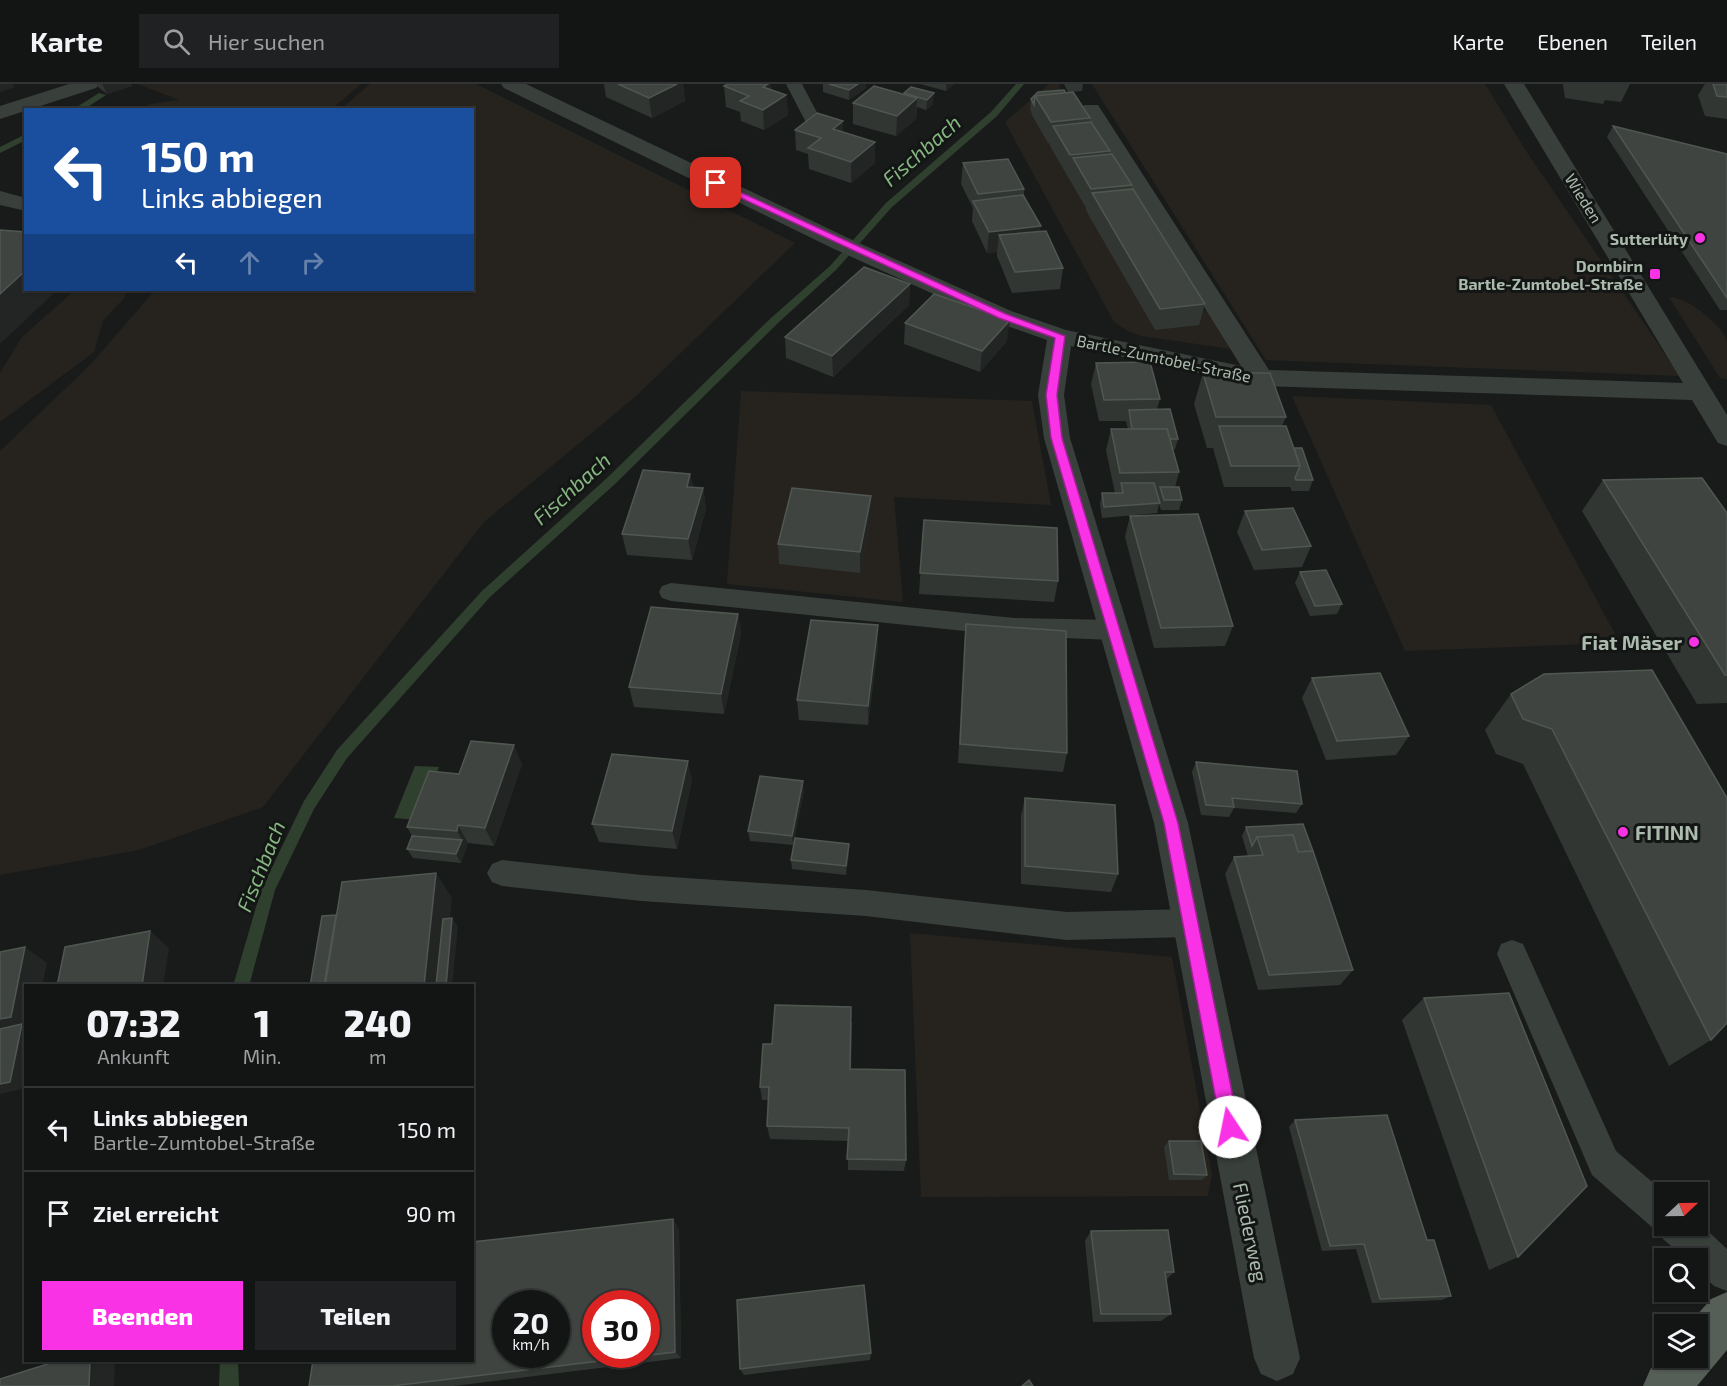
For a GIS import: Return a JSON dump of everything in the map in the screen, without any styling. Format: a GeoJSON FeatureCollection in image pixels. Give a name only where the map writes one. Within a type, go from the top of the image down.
{"type":"FeatureCollection","features":[{"type":"Feature","properties":{"kind":"main road"},"geometry":{"type":"LineString","coordinates":[[1708,1337],[1727,1315]]}},
{"type":"Feature","properties":{"kind":"main road"},"geometry":{"type":"LineString","coordinates":[[1666,1386],[1682,1368]]}},
{"type":"Feature","properties":{"kind":"street"},"geometry":{"type":"LineString","coordinates":[[0,113],[89,84]]}},
{"type":"Feature","properties":{"kind":"street","name":"Bartle-Zumtobel-Straße"},"geometry":{"type":"LineString","coordinates":[[511,84],[868,256],[1002,316],[1060,336],[1261,378],[1701,392]]}},
{"type":"Feature","properties":{"kind":"street","name":"Wieden"},"geometry":{"type":"LineString","coordinates":[[1514,84],[1727,437]]}},
{"type":"Feature","properties":{"kind":"street","name":"Bartle-Zumtobel-Straße"},"geometry":{"type":"LineString","coordinates":[[1092,109],[1261,378]]}},
{"type":"Feature","properties":{"kind":"street"},"geometry":{"type":"LineString","coordinates":[[0,198],[24,204]]}},
{"type":"Feature","properties":{"kind":"street","name":"Fliederweg"},"geometry":{"type":"LineString","coordinates":[[1060,336],[1051,395],[1057,438],[1171,823],[1277,1358]]}},
{"type":"Feature","properties":{"kind":"lane"},"geometry":{"type":"LineString","coordinates":[[794,84],[816,126]]}},
{"type":"Feature","properties":{"kind":"lane"},"geometry":{"type":"LineString","coordinates":[[671,592],[1014,627],[1113,630]]}},
{"type":"Feature","properties":{"kind":"lane"},"geometry":{"type":"LineString","coordinates":[[502,873],[642,888],[866,903],[1067,926],[1190,923]]}},
{"type":"Feature","properties":{"kind":"lane"},"geometry":{"type":"LineString","coordinates":[[1512,954],[1604,1163],[1654,1206]]}},
{"type":"Feature","properties":{"kind":"lane"},"geometry":{"type":"LineString","coordinates":[[1687,1236],[1727,1273]]}},
{"type":"Feature","properties":{"kind":"shaded area"},"geometry":{"type":"Polygon","coordinates":[[[138,84],[361,84],[333,108],[143,108],[150,104],[179,100],[138,84]]]}},
{"type":"Feature","properties":{"kind":"shaded area"},"geometry":{"type":"Polygon","coordinates":[[[370,84],[476,84],[795,243],[635,397],[484,522],[263,807],[139,850],[0,875],[0,451],[91,364],[154,291],[474,291],[474,108],[342,108],[370,84]]]}},
{"type":"Feature","properties":{"kind":"shaded area"},"geometry":{"type":"Polygon","coordinates":[[[1049,84],[1063,84],[1059,85],[1063,100],[1030,109],[1155,330],[1191,312],[1211,310],[1231,349],[1141,336],[1114,322],[1005,122],[1049,84]]]}},
{"type":"Feature","properties":{"kind":"shaded area"},"geometry":{"type":"Polygon","coordinates":[[[1092,84],[1485,84],[1526,151],[1680,376],[1266,360],[1092,84]]]}},
{"type":"Feature","properties":{"kind":"shaded area"},"geometry":{"type":"Polygon","coordinates":[[[74,291],[126,291],[125,297],[103,321],[94,352],[0,422],[0,373],[22,337],[74,291]]]}},
{"type":"Feature","properties":{"kind":"shaded area"},"geometry":{"type":"Polygon","coordinates":[[[1669,297],[1694,306],[1724,335],[1727,342],[1727,379],[1720,378],[1669,297]]]}},
{"type":"Feature","properties":{"kind":"shaded area"},"geometry":{"type":"Polygon","coordinates":[[[741,391],[1032,401],[1051,505],[894,497],[903,602],[727,584],[741,391]]]}},
{"type":"Feature","properties":{"kind":"shaded area"},"geometry":{"type":"Polygon","coordinates":[[[1292,396],[1491,405],[1620,643],[1405,651],[1292,396]]]}},
{"type":"Feature","properties":{"kind":"shaded area"},"geometry":{"type":"Polygon","coordinates":[[[415,766],[439,767],[418,820],[394,818],[415,766]]]}},
{"type":"Feature","properties":{"kind":"shaded area"},"geometry":{"type":"Polygon","coordinates":[[[910,933],[1172,957],[1212,1175],[1208,1196],[921,1197],[910,933]]]}},
{"type":"Feature","properties":{"kind":"building"},"geometry":{"type":"Polygon","coordinates":[[[618,84],[677,84],[649,98],[618,84]]]}},
{"type":"Feature","properties":{"kind":"building"},"geometry":{"type":"Polygon","coordinates":[[[728,84],[768,84],[763,87],[786,95],[763,110],[740,101],[749,96],[724,86],[728,84]]]}},
{"type":"Feature","properties":{"kind":"building"},"geometry":{"type":"Polygon","coordinates":[[[829,84],[858,84],[849,90],[829,84]]]}},
{"type":"Feature","properties":{"kind":"building"},"geometry":{"type":"Polygon","coordinates":[[[1713,84],[1727,84],[1727,97],[1717,96],[1713,84]]]}},
{"type":"Feature","properties":{"kind":"building"},"geometry":{"type":"Polygon","coordinates":[[[874,86],[917,98],[897,116],[853,103],[874,86]]]}},
{"type":"Feature","properties":{"kind":"building"},"geometry":{"type":"Polygon","coordinates":[[[911,87],[934,93],[927,100],[904,93],[911,87]]]}},
{"type":"Feature","properties":{"kind":"building"},"geometry":{"type":"Polygon","coordinates":[[[1064,90],[1066,93],[1035,96],[1034,105],[1031,99],[1038,92],[1064,90]]]}},
{"type":"Feature","properties":{"kind":"building"},"geometry":{"type":"Polygon","coordinates":[[[1073,92],[1090,118],[1051,122],[1035,96],[1073,92]]]}},
{"type":"Feature","properties":{"kind":"building"},"geometry":{"type":"Polygon","coordinates":[[[817,113],[843,121],[833,129],[875,142],[851,162],[808,148],[821,138],[795,130],[817,113]]]}},
{"type":"Feature","properties":{"kind":"building"},"geometry":{"type":"Polygon","coordinates":[[[1091,122],[1110,151],[1070,155],[1053,126],[1091,122]]]}},
{"type":"Feature","properties":{"kind":"building","name":"Sutterlüty"},"geometry":{"type":"Polygon","coordinates":[[[1613,126],[1727,154],[1727,298],[1613,126]]]}},
{"type":"Feature","properties":{"kind":"building"},"geometry":{"type":"Polygon","coordinates":[[[1112,154],[1132,185],[1091,189],[1073,158],[1112,154]]]}},
{"type":"Feature","properties":{"kind":"building"},"geometry":{"type":"Polygon","coordinates":[[[1008,159],[1024,189],[978,194],[963,163],[1008,159]]]}},
{"type":"Feature","properties":{"kind":"building"},"geometry":{"type":"Polygon","coordinates":[[[1133,189],[1205,304],[1160,309],[1092,193],[1133,189]]]}},
{"type":"Feature","properties":{"kind":"building"},"geometry":{"type":"Polygon","coordinates":[[[1023,195],[1041,226],[989,232],[973,201],[1023,195]]]}},
{"type":"Feature","properties":{"kind":"building"},"geometry":{"type":"Polygon","coordinates":[[[0,230],[24,232],[24,272],[0,294],[0,230]]]}},
{"type":"Feature","properties":{"kind":"building"},"geometry":{"type":"Polygon","coordinates":[[[1046,231],[1063,268],[1015,272],[999,235],[1046,231]]]}},
{"type":"Feature","properties":{"kind":"building"},"geometry":{"type":"Polygon","coordinates":[[[864,267],[910,284],[832,356],[785,337],[864,267]]]}},
{"type":"Feature","properties":{"kind":"building"},"geometry":{"type":"Polygon","coordinates":[[[934,294],[1010,320],[982,351],[905,323],[934,294]]]}},
{"type":"Feature","properties":{"kind":"building"},"geometry":{"type":"Polygon","coordinates":[[[1150,362],[1160,399],[1104,400],[1096,363],[1150,362]]]}},
{"type":"Feature","properties":{"kind":"building"},"geometry":{"type":"Polygon","coordinates":[[[1203,373],[1270,373],[1286,417],[1216,417],[1203,373]]]}},
{"type":"Feature","properties":{"kind":"building"},"geometry":{"type":"Polygon","coordinates":[[[1170,409],[1178,439],[1170,439],[1167,429],[1132,429],[1129,410],[1170,409]]]}},
{"type":"Feature","properties":{"kind":"building"},"geometry":{"type":"Polygon","coordinates":[[[1219,426],[1286,426],[1300,466],[1231,466],[1219,426]]]}},
{"type":"Feature","properties":{"kind":"building"},"geometry":{"type":"Polygon","coordinates":[[[1111,429],[1167,429],[1179,472],[1120,473],[1111,429]]]}},
{"type":"Feature","properties":{"kind":"building"},"geometry":{"type":"Polygon","coordinates":[[[1294,448],[1302,448],[1313,480],[1296,480],[1300,466],[1294,448]]]}},
{"type":"Feature","properties":{"kind":"building"},"geometry":{"type":"Polygon","coordinates":[[[643,470],[690,474],[687,487],[703,488],[688,539],[622,534],[643,470]]]}},
{"type":"Feature","properties":{"kind":"building"},"geometry":{"type":"Polygon","coordinates":[[[1702,478],[1727,513],[1727,675],[1603,480],[1702,478]]]}},
{"type":"Feature","properties":{"kind":"building"},"geometry":{"type":"Polygon","coordinates":[[[1121,483],[1154,483],[1160,503],[1104,507],[1102,493],[1123,493],[1121,483]]]}},
{"type":"Feature","properties":{"kind":"building"},"geometry":{"type":"Polygon","coordinates":[[[1160,487],[1179,487],[1182,500],[1164,500],[1160,487]]]}},
{"type":"Feature","properties":{"kind":"building"},"geometry":{"type":"Polygon","coordinates":[[[792,488],[871,496],[860,552],[778,544],[792,488]]]}},
{"type":"Feature","properties":{"kind":"building"},"geometry":{"type":"Polygon","coordinates":[[[1293,508],[1311,546],[1262,550],[1245,511],[1293,508]]]}},
{"type":"Feature","properties":{"kind":"building"},"geometry":{"type":"Polygon","coordinates":[[[1198,514],[1233,626],[1161,628],[1130,516],[1198,514]]]}},
{"type":"Feature","properties":{"kind":"building"},"geometry":{"type":"Polygon","coordinates":[[[924,520],[1057,528],[1058,581],[920,573],[924,520]]]}},
{"type":"Feature","properties":{"kind":"building"},"geometry":{"type":"Polygon","coordinates":[[[1326,570],[1342,604],[1315,606],[1300,572],[1326,570]]]}},
{"type":"Feature","properties":{"kind":"building"},"geometry":{"type":"Polygon","coordinates":[[[651,607],[738,614],[721,694],[629,687],[651,607]]]}},
{"type":"Feature","properties":{"kind":"building"},"geometry":{"type":"Polygon","coordinates":[[[811,620],[878,625],[868,706],[797,700],[811,620]]]}},
{"type":"Feature","properties":{"kind":"building"},"geometry":{"type":"Polygon","coordinates":[[[966,624],[1066,631],[1067,753],[960,744],[966,624]]]}},
{"type":"Feature","properties":{"kind":"building"},"geometry":{"type":"Polygon","coordinates":[[[1652,670],[1727,798],[1727,1023],[1711,1040],[1552,729],[1523,719],[1511,694],[1544,674],[1652,670]]]}},
{"type":"Feature","properties":{"kind":"building"},"geometry":{"type":"Polygon","coordinates":[[[1380,673],[1409,736],[1337,741],[1312,678],[1380,673]]]}},
{"type":"Feature","properties":{"kind":"building"},"geometry":{"type":"Polygon","coordinates":[[[471,741],[514,745],[485,828],[458,825],[457,831],[407,827],[429,771],[459,774],[471,741]]]}},
{"type":"Feature","properties":{"kind":"building"},"geometry":{"type":"Polygon","coordinates":[[[612,754],[688,761],[672,831],[592,824],[612,754]]]}},
{"type":"Feature","properties":{"kind":"building"},"geometry":{"type":"Polygon","coordinates":[[[1196,762],[1297,771],[1302,804],[1232,798],[1234,807],[1206,805],[1196,762]]]}},
{"type":"Feature","properties":{"kind":"building"},"geometry":{"type":"Polygon","coordinates":[[[760,776],[803,781],[792,836],[748,831],[760,776]]]}},
{"type":"Feature","properties":{"kind":"building"},"geometry":{"type":"Polygon","coordinates":[[[1025,798],[1115,805],[1118,874],[1025,866],[1025,798]]]}},
{"type":"Feature","properties":{"kind":"building"},"geometry":{"type":"Polygon","coordinates":[[[1303,824],[1313,851],[1298,852],[1293,835],[1257,837],[1252,846],[1246,827],[1303,824]]]}},
{"type":"Feature","properties":{"kind":"building"},"geometry":{"type":"Polygon","coordinates":[[[1293,835],[1298,852],[1313,851],[1353,970],[1269,975],[1234,857],[1263,855],[1257,837],[1293,835]]]}},
{"type":"Feature","properties":{"kind":"building"},"geometry":{"type":"Polygon","coordinates":[[[412,836],[462,840],[456,854],[407,849],[412,836]]]}},
{"type":"Feature","properties":{"kind":"building"},"geometry":{"type":"Polygon","coordinates":[[[795,838],[849,844],[846,866],[791,860],[795,838]]]}},
{"type":"Feature","properties":{"kind":"building"},"geometry":{"type":"Polygon","coordinates":[[[436,873],[424,984],[325,984],[342,882],[436,873]]]}},
{"type":"Feature","properties":{"kind":"building"},"geometry":{"type":"Polygon","coordinates":[[[336,915],[324,984],[310,984],[322,916],[336,915]]]}},
{"type":"Feature","properties":{"kind":"building"},"geometry":{"type":"Polygon","coordinates":[[[452,918],[446,984],[436,984],[443,919],[452,918]]]}},
{"type":"Feature","properties":{"kind":"building"},"geometry":{"type":"Polygon","coordinates":[[[150,931],[142,984],[57,984],[65,947],[150,931]]]}},
{"type":"Feature","properties":{"kind":"building"},"geometry":{"type":"Polygon","coordinates":[[[25,947],[11,1017],[0,1019],[0,952],[25,947]]]}},
{"type":"Feature","properties":{"kind":"building"},"geometry":{"type":"Polygon","coordinates":[[[1509,993],[1587,1186],[1518,1257],[1424,998],[1509,993]]]}},
{"type":"Feature","properties":{"kind":"building"},"geometry":{"type":"Polygon","coordinates":[[[775,1005],[851,1007],[850,1069],[905,1070],[906,1160],[847,1159],[849,1128],[767,1126],[769,1087],[760,1087],[763,1044],[772,1044],[775,1005]]]}},
{"type":"Feature","properties":{"kind":"building"},"geometry":{"type":"Polygon","coordinates":[[[22,1024],[10,1082],[0,1084],[0,1029],[22,1024]]]}},
{"type":"Feature","properties":{"kind":"building"},"geometry":{"type":"Polygon","coordinates":[[[1387,1115],[1427,1240],[1434,1240],[1451,1296],[1380,1299],[1364,1244],[1330,1246],[1295,1120],[1387,1115]]]}},
{"type":"Feature","properties":{"kind":"building"},"geometry":{"type":"Polygon","coordinates":[[[1169,1141],[1201,1141],[1207,1175],[1174,1174],[1169,1141]]]}},
{"type":"Feature","properties":{"kind":"building"},"geometry":{"type":"Polygon","coordinates":[[[673,1219],[675,1352],[660,1354],[660,1290],[582,1290],[582,1363],[570,1365],[570,1290],[492,1290],[492,1368],[542,1368],[392,1386],[309,1386],[313,1362],[474,1362],[474,1242],[673,1219]]]}},
{"type":"Feature","properties":{"kind":"building"},"geometry":{"type":"Polygon","coordinates":[[[1168,1230],[1174,1272],[1165,1272],[1171,1314],[1101,1314],[1091,1231],[1168,1230]]]}},
{"type":"Feature","properties":{"kind":"building"},"geometry":{"type":"Polygon","coordinates":[[[864,1285],[871,1353],[740,1369],[737,1300],[864,1285]]]}},
{"type":"Feature","properties":{"kind":"building"},"geometry":{"type":"Polygon","coordinates":[[[54,1362],[90,1362],[89,1386],[0,1386],[0,1379],[54,1362]]]}},
{"type":"Feature","properties":{"kind":"building"},"geometry":{"type":"Polygon","coordinates":[[[1029,1380],[1033,1386],[1022,1386],[1029,1380]]]}},
{"type":"Feature","properties":{"kind":"waterway","name":"Fischbach"},"geometry":{"type":"LineString","coordinates":[[242,984],[268,890],[309,805],[342,754],[486,594],[611,481],[775,320],[833,268],[889,205],[994,114],[1020,84]]}},
{"type":"Feature","properties":{"kind":"waterway"},"geometry":{"type":"LineString","coordinates":[[79,108],[102,95]]}},
{"type":"Feature","properties":{"kind":"waterway"},"geometry":{"type":"LineString","coordinates":[[0,150],[24,137]]}},
{"type":"Feature","properties":{"kind":"waterway","name":"Fischbach"},"geometry":{"type":"LineString","coordinates":[[229,1362],[229,1386]]}},
{"type":"Feature","properties":{"kind":"place","name":"Sutterlüty"},"geometry":{"type":"Point","coordinates":[1700,238]}},
{"type":"Feature","properties":{"kind":"place","name":"Dornbirn Bartle-Zumtobel-Straße"},"geometry":{"type":"Point","coordinates":[1655,274]}},
{"type":"Feature","properties":{"kind":"place","name":"Fiat Mäser"},"geometry":{"type":"Point","coordinates":[1694,642]}},
{"type":"Feature","properties":{"kind":"place","name":"FITINN"},"geometry":{"type":"Point","coordinates":[1623,832]}},
{"type":"Feature","properties":{"kind":"route"},"geometry":{"type":"LineString","coordinates":[[716,183],[840,243],[1002,316],[1060,336],[1051,395],[1057,438],[1171,823],[1230,1127]]}}]}
